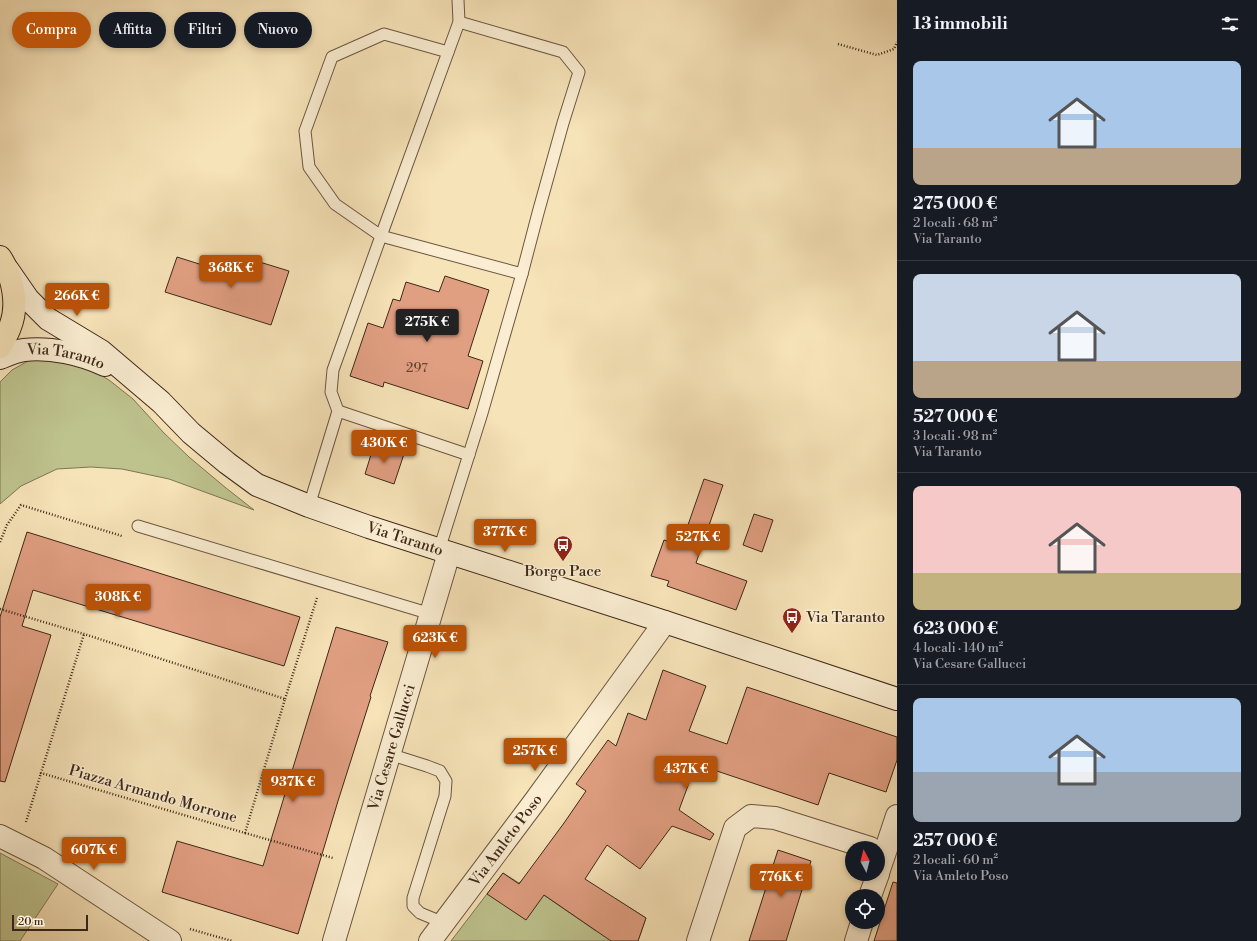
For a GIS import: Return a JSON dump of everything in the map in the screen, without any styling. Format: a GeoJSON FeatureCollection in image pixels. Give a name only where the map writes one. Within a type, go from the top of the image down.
{"type":"FeatureCollection","features":[{"type":"Feature","properties":{"kind":"main road","name":"Via Taranto"},"geometry":{"type":"LineString","coordinates":[[0,347],[11,326],[14,310],[14,293],[4,263]]}},
{"type":"Feature","properties":{"kind":"street","name":"Via Taranto"},"geometry":{"type":"LineString","coordinates":[[4,263],[28,299],[48,319],[101,352],[161,402],[191,433],[257,485],[309,506],[444,552],[665,622],[897,699]]}},
{"type":"Feature","properties":{"kind":"street","name":"Via Taranto"},"geometry":{"type":"LineString","coordinates":[[0,358],[23,350],[50,350],[100,362],[130,376]]}},
{"type":"Feature","properties":{"kind":"street","name":"Via Cesare Gallucci"},"geometry":{"type":"LineString","coordinates":[[339,940],[389,754],[431,614],[444,552]]}},
{"type":"Feature","properties":{"kind":"street","name":"Via Amleto Poso"},"geometry":{"type":"LineString","coordinates":[[430,941],[535,801],[665,622]]}},
{"type":"Feature","properties":{"kind":"street"},"geometry":{"type":"LineString","coordinates":[[698,941],[735,828],[751,816],[775,818],[849,841]]}},
{"type":"Feature","properties":{"kind":"street"},"geometry":{"type":"LineString","coordinates":[[883,841],[897,816]]}},
{"type":"Feature","properties":{"kind":"street"},"geometry":{"type":"LineString","coordinates":[[9,841],[44,858],[170,941]]}},
{"type":"Feature","properties":{"kind":"street"},"geometry":{"type":"LineString","coordinates":[[856,941],[860,929]]}},
{"type":"Feature","properties":{"kind":"lane"},"geometry":{"type":"LineString","coordinates":[[309,506],[338,411],[331,392],[333,370],[459,22],[458,0]]}},
{"type":"Feature","properties":{"kind":"lane"},"geometry":{"type":"LineString","coordinates":[[444,552],[469,455],[522,274],[563,123],[579,72],[563,52],[459,22]]}},
{"type":"Feature","properties":{"kind":"lane"},"geometry":{"type":"LineString","coordinates":[[448,52],[384,34],[332,57],[305,131],[309,167],[335,204],[381,236],[522,274]]}},
{"type":"Feature","properties":{"kind":"lane"},"geometry":{"type":"LineString","coordinates":[[338,411],[469,455]]}},
{"type":"Feature","properties":{"kind":"lane"},"geometry":{"type":"LineString","coordinates":[[138,526],[431,614]]}},
{"type":"Feature","properties":{"kind":"lane"},"geometry":{"type":"LineString","coordinates":[[389,754],[440,771],[446,782],[445,796],[414,898],[413,906],[420,913],[444,923]]}},
{"type":"Feature","properties":{"kind":"path"},"geometry":{"type":"LineString","coordinates":[[838,44],[877,55],[894,49],[897,42]]}},
{"type":"Feature","properties":{"kind":"path"},"geometry":{"type":"LineString","coordinates":[[0,542],[7,525],[22,505],[128,538]]}},
{"type":"Feature","properties":{"kind":"path","name":"Piazza Armando Morrone"},"geometry":{"type":"LineString","coordinates":[[41,773],[245,833],[285,698],[318,596]]}},
{"type":"Feature","properties":{"kind":"path"},"geometry":{"type":"LineString","coordinates":[[0,609],[285,698]]}},
{"type":"Feature","properties":{"kind":"path"},"geometry":{"type":"LineString","coordinates":[[9,841],[41,773],[84,634]]}},
{"type":"Feature","properties":{"kind":"path"},"geometry":{"type":"LineString","coordinates":[[245,833],[337,860]]}},
{"type":"Feature","properties":{"kind":"path"},"geometry":{"type":"LineString","coordinates":[[188,928],[232,941]]}},
{"type":"Feature","properties":{"kind":"green space"},"geometry":{"type":"Polygon","coordinates":[[[49,357],[90,369],[109,380],[133,399],[164,433],[189,457],[254,510],[169,479],[122,469],[91,467],[57,469],[21,486],[0,504],[0,382],[12,370],[28,361],[49,357]]]}},
{"type":"Feature","properties":{"kind":"green space"},"geometry":{"type":"Polygon","coordinates":[[[0,853],[58,884],[20,941],[0,941],[0,853]]]}},
{"type":"Feature","properties":{"kind":"green space"},"geometry":{"type":"Polygon","coordinates":[[[503,873],[519,883],[522,880],[596,931],[616,899],[646,918],[638,941],[451,941],[503,873]]]}},
{"type":"Feature","properties":{"kind":"building"},"geometry":{"type":"Polygon","coordinates":[[[177,257],[247,279],[253,260],[289,271],[271,325],[165,292],[177,257]]]}},
{"type":"Feature","properties":{"kind":"building"},"geometry":{"type":"Polygon","coordinates":[[[445,276],[489,290],[468,356],[483,361],[468,409],[384,382],[383,387],[350,376],[368,323],[383,328],[393,299],[400,301],[406,282],[439,292],[445,276]]]}},
{"type":"Feature","properties":{"kind":"building"},"geometry":{"type":"Polygon","coordinates":[[[374,445],[404,454],[394,484],[365,474],[374,445]]]}},
{"type":"Feature","properties":{"kind":"building"},"geometry":{"type":"Polygon","coordinates":[[[704,479],[723,485],[696,563],[747,581],[736,610],[667,586],[669,581],[651,576],[664,540],[681,545],[704,479]]]}},
{"type":"Feature","properties":{"kind":"building"},"geometry":{"type":"Polygon","coordinates":[[[754,514],[773,520],[762,552],[743,545],[754,514]]]}},
{"type":"Feature","properties":{"kind":"building"},"geometry":{"type":"Polygon","coordinates":[[[27,532],[300,617],[284,666],[33,590],[22,626],[51,635],[5,782],[0,781],[0,617],[27,532]]]}},
{"type":"Feature","properties":{"kind":"building"},"geometry":{"type":"Polygon","coordinates":[[[336,627],[388,642],[370,696],[371,697],[298,934],[162,892],[177,841],[263,866],[336,627]]]}},
{"type":"Feature","properties":{"kind":"building"},"geometry":{"type":"Polygon","coordinates":[[[663,670],[706,686],[689,731],[727,744],[747,687],[897,737],[897,760],[886,792],[829,773],[818,805],[696,764],[679,810],[714,834],[710,840],[672,826],[640,869],[607,845],[585,879],[646,918],[638,941],[611,941],[544,895],[526,920],[487,894],[503,873],[519,884],[586,791],[576,784],[608,740],[616,746],[628,713],[646,720],[663,670]]]}},
{"type":"Feature","properties":{"kind":"building"},"geometry":{"type":"Polygon","coordinates":[[[778,850],[811,861],[786,941],[749,941],[778,850]]]}},
{"type":"Feature","properties":{"kind":"building"},"geometry":{"type":"Polygon","coordinates":[[[893,882],[897,883],[897,941],[874,941],[878,929],[885,929],[885,907],[893,882]]]}},
{"type":"Feature","properties":{"kind":"place","name":"Borgo Pace"},"geometry":{"type":"Point","coordinates":[563,562]}},
{"type":"Feature","properties":{"kind":"place","name":"Via Taranto"},"geometry":{"type":"Point","coordinates":[792,634]}}]}
